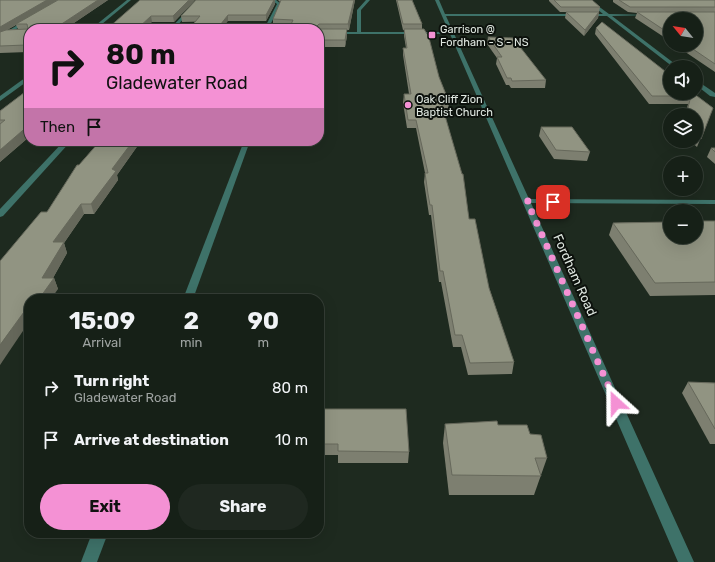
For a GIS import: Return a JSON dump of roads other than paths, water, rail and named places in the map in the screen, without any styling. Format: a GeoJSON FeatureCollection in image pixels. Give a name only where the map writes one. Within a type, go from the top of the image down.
{"type":"FeatureCollection","features":[{"type":"Feature","properties":{"kind":"street"},"geometry":{"type":"LineString","coordinates":[[99,24],[129,0]]}},
{"type":"Feature","properties":{"kind":"street"},"geometry":{"type":"LineString","coordinates":[[177,24],[199,0]]}},
{"type":"Feature","properties":{"kind":"street"},"geometry":{"type":"LineString","coordinates":[[269,24],[279,4],[273,0]]}},
{"type":"Feature","properties":{"kind":"street"},"geometry":{"type":"LineString","coordinates":[[359,33],[359,10],[368,0]]}},
{"type":"Feature","properties":{"kind":"street","name":"Fordham Road"},"geometry":{"type":"LineString","coordinates":[[438,0],[686,562]]}},
{"type":"Feature","properties":{"kind":"street"},"geometry":{"type":"LineString","coordinates":[[588,0],[667,60]]}},
{"type":"Feature","properties":{"kind":"street"},"geometry":{"type":"LineString","coordinates":[[445,15],[654,15]]}},
{"type":"Feature","properties":{"kind":"street"},"geometry":{"type":"LineString","coordinates":[[0,38],[32,19]]}},
{"type":"Feature","properties":{"kind":"street"},"geometry":{"type":"LineString","coordinates":[[324,33],[453,33]]}},
{"type":"Feature","properties":{"kind":"street"},"geometry":{"type":"LineString","coordinates":[[0,34],[19,34]]}},
{"type":"Feature","properties":{"kind":"street"},"geometry":{"type":"LineString","coordinates":[[0,99],[24,81]]}},
{"type":"Feature","properties":{"kind":"street"},"geometry":{"type":"LineString","coordinates":[[703,87],[714,95]]}},
{"type":"Feature","properties":{"kind":"street"},"geometry":{"type":"LineString","coordinates":[[0,214],[63,146]]}},
{"type":"Feature","properties":{"kind":"street"},"geometry":{"type":"LineString","coordinates":[[190,294],[245,146]]}},
{"type":"Feature","properties":{"kind":"street"},"geometry":{"type":"LineString","coordinates":[[527,201],[715,202]]}},
{"type":"Feature","properties":{"kind":"street"},"geometry":{"type":"LineString","coordinates":[[89,562],[98,538]]}},
{"type":"Feature","properties":{"kind":"place","name":"Garrison @ Fordham - S - NS"},"geometry":{"type":"Point","coordinates":[432,35]}},
{"type":"Feature","properties":{"kind":"place","name":"Oak Cliff Zion Baptist Church"},"geometry":{"type":"Point","coordinates":[408,105]}}]}
